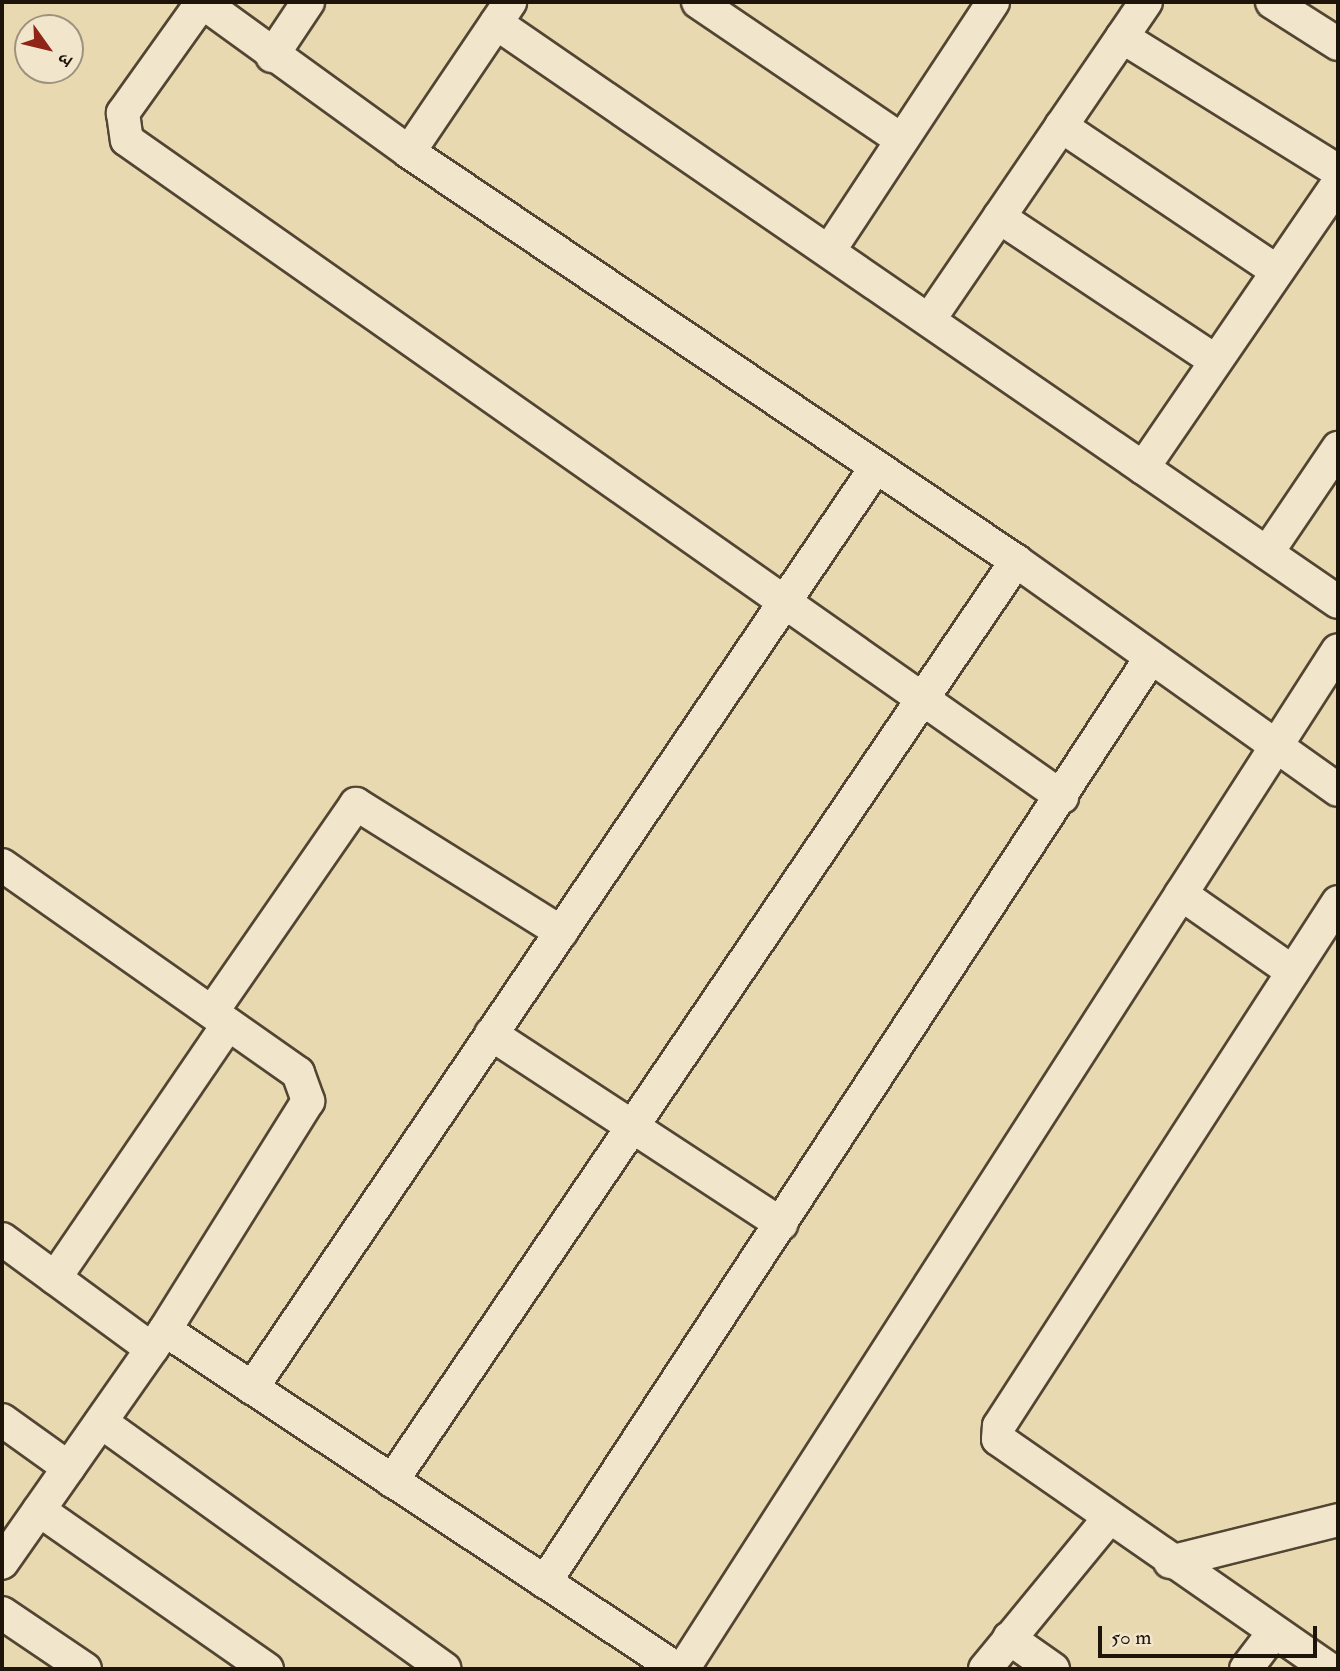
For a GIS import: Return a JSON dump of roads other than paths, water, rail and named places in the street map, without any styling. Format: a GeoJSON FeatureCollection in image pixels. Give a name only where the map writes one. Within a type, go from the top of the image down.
{"type":"FeatureCollection","features":[{"type":"Feature","properties":{"kind":"street"},"geometry":{"type":"LineString","coordinates":[[272,56],[308,2]]}},
{"type":"Feature","properties":{"kind":"street"},"geometry":{"type":"LineString","coordinates":[[698,2],[902,140]]}},
{"type":"Feature","properties":{"kind":"street"},"geometry":{"type":"LineString","coordinates":[[929,320],[1146,2]]}},
{"type":"Feature","properties":{"kind":"street"},"geometry":{"type":"LineString","coordinates":[[1272,2],[1338,44]]}},
{"type":"Feature","properties":{"kind":"street"},"geometry":{"type":"LineString","coordinates":[[1062,797],[127,140],[123,113],[201,4],[410,152],[1016,561],[1150,659],[1338,790]]}},
{"type":"Feature","properties":{"kind":"street"},"geometry":{"type":"LineString","coordinates":[[829,251],[902,140],[984,5]]}},
{"type":"Feature","properties":{"kind":"street"},"geometry":{"type":"LineString","coordinates":[[410,152],[503,12],[829,251],[1338,602]]}},
{"type":"Feature","properties":{"kind":"street"},"geometry":{"type":"LineString","coordinates":[[1122,37],[1338,172]]}},
{"type":"Feature","properties":{"kind":"street"},"geometry":{"type":"LineString","coordinates":[[1061,126],[1277,271]]}},
{"type":"Feature","properties":{"kind":"street"},"geometry":{"type":"LineString","coordinates":[[1143,468],[1338,183]]}},
{"type":"Feature","properties":{"kind":"street"},"geometry":{"type":"LineString","coordinates":[[999,217],[1216,361]]}},
{"type":"Feature","properties":{"kind":"street"},"geometry":{"type":"LineString","coordinates":[[1268,553],[1338,447]]}},
{"type":"Feature","properties":{"kind":"street"},"geometry":{"type":"LineString","coordinates":[[252,1388],[877,467]]}},
{"type":"Feature","properties":{"kind":"street"},"geometry":{"type":"LineString","coordinates":[[392,1481],[1016,561]]}},
{"type":"Feature","properties":{"kind":"street"},"geometry":{"type":"LineString","coordinates":[[683,1669],[1338,650]]}},
{"type":"Feature","properties":{"kind":"street"},"geometry":{"type":"LineString","coordinates":[[545,1582],[1150,659]]}},
{"type":"Feature","properties":{"kind":"street"},"geometry":{"type":"LineString","coordinates":[[55,1278],[356,804],[561,932]]}},
{"type":"Feature","properties":{"kind":"street"},"geometry":{"type":"LineString","coordinates":[[2,864],[298,1073],[308,1101],[158,1339],[2,1563]]}},
{"type":"Feature","properties":{"kind":"street"},"geometry":{"type":"LineString","coordinates":[[1181,894],[1293,972]]}},
{"type":"Feature","properties":{"kind":"street"},"geometry":{"type":"LineString","coordinates":[[1335,915],[1293,972],[999,1426],[1005,1449],[1316,1661],[1338,1643]]}},
{"type":"Feature","properties":{"kind":"street"},"geometry":{"type":"LineString","coordinates":[[491,1034],[781,1224]]}},
{"type":"Feature","properties":{"kind":"street"},"geometry":{"type":"LineString","coordinates":[[2,1239],[55,1278],[158,1339],[252,1388],[677,1669]]}},
{"type":"Feature","properties":{"kind":"street"},"geometry":{"type":"LineString","coordinates":[[2,1420],[69,1468]]}},
{"type":"Feature","properties":{"kind":"street"},"geometry":{"type":"LineString","coordinates":[[101,1422],[445,1669]]}},
{"type":"Feature","properties":{"kind":"street"},"geometry":{"type":"LineString","coordinates":[[39,1510],[267,1669]]}},
{"type":"Feature","properties":{"kind":"street"},"geometry":{"type":"LineString","coordinates":[[985,1669],[1108,1519]]}},
{"type":"Feature","properties":{"kind":"street"},"geometry":{"type":"LineString","coordinates":[[1170,1562],[1338,1520]]}},
{"type":"Feature","properties":{"kind":"street"},"geometry":{"type":"LineString","coordinates":[[2,1613],[85,1669]]}},
{"type":"Feature","properties":{"kind":"street"},"geometry":{"type":"LineString","coordinates":[[1247,1669],[1274,1632]]}},
{"type":"Feature","properties":{"kind":"street"},"geometry":{"type":"LineString","coordinates":[[1009,1639],[1053,1669]]}}]}
